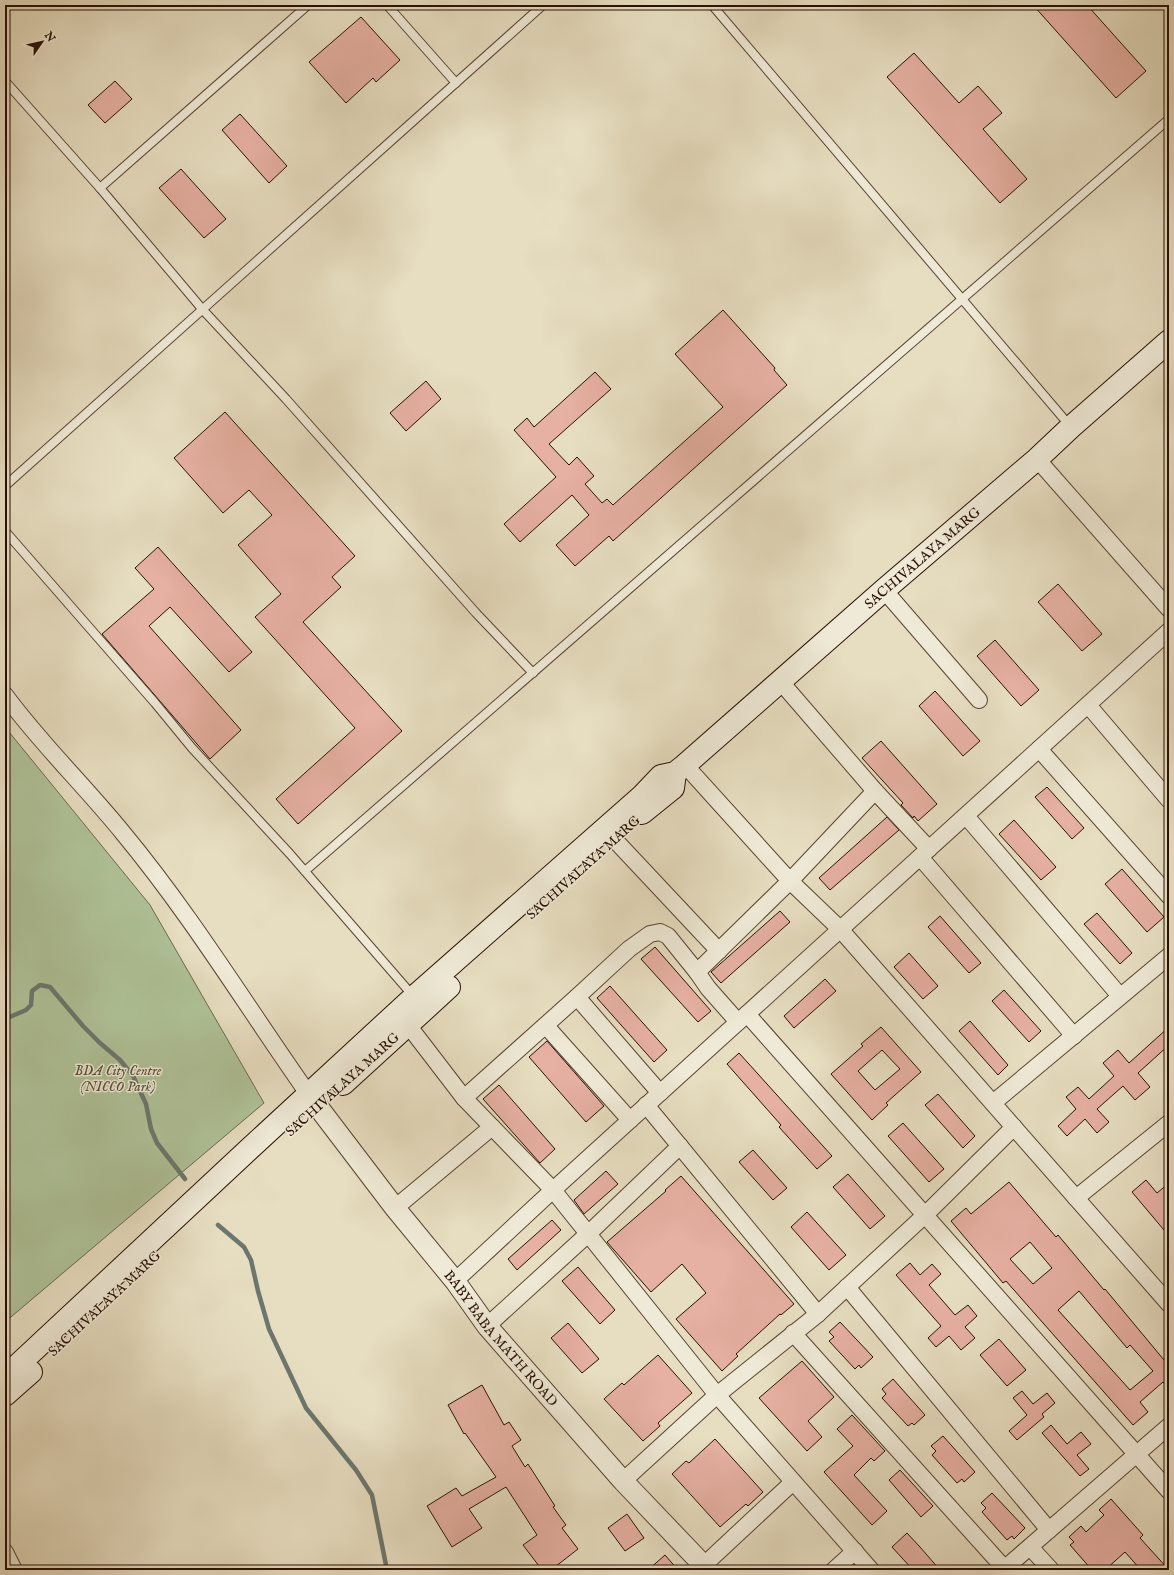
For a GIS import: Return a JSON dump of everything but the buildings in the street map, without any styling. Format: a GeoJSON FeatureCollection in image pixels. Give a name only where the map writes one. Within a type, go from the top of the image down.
{"type":"FeatureCollection","features":[{"type":"Feature","properties":{"kind":"main road","name":"SACHIVALAYA MARG"},"geometry":{"type":"LineString","coordinates":[[5,1395],[248,1170],[414,997],[642,796],[661,776],[680,769],[884,590],[1037,459],[1169,341]]}},
{"type":"Feature","properties":{"kind":"main road","name":"SACHIVALAYA MARG"},"geometry":{"type":"LineString","coordinates":[[5,1377],[313,1101],[408,1025],[613,838],[673,788],[680,769]]}},
{"type":"Feature","properties":{"kind":"street"},"geometry":{"type":"LineString","coordinates":[[1037,459],[1169,610]]}},
{"type":"Feature","properties":{"kind":"street"},"geometry":{"type":"LineString","coordinates":[[884,590],[979,700]]}},
{"type":"Feature","properties":{"kind":"street"},"geometry":{"type":"LineString","coordinates":[[455,1281],[553,1190],[1169,631]]}},
{"type":"Feature","properties":{"kind":"street"},"geometry":{"type":"LineString","coordinates":[[780,681],[874,791],[1074,1036]]}},
{"type":"Feature","properties":{"kind":"street"},"geometry":{"type":"LineString","coordinates":[[5,695],[42,741],[123,833],[174,899],[242,995],[274,1045],[313,1101]]}},
{"type":"Feature","properties":{"kind":"street"},"geometry":{"type":"LineString","coordinates":[[1088,705],[1169,800]]}},
{"type":"Feature","properties":{"kind":"street"},"geometry":{"type":"LineString","coordinates":[[1039,749],[1169,896]]}},
{"type":"Feature","properties":{"kind":"street"},"geometry":{"type":"LineString","coordinates":[[680,769],[790,881],[840,929],[1169,1304]]}},
{"type":"Feature","properties":{"kind":"street"},"geometry":{"type":"LineString","coordinates":[[697,972],[790,881],[874,791]]}},
{"type":"Feature","properties":{"kind":"street"},"geometry":{"type":"LineString","coordinates":[[966,816],[1120,996]]}},
{"type":"Feature","properties":{"kind":"street"},"geometry":{"type":"LineString","coordinates":[[613,838],[719,951]]}},
{"type":"Feature","properties":{"kind":"street"},"geometry":{"type":"LineString","coordinates":[[464,1098],[546,1026],[629,949],[650,934],[660,932],[668,936],[708,988],[743,1018],[924,1215],[1169,1491]]}},
{"type":"Feature","properties":{"kind":"street"},"geometry":{"type":"LineString","coordinates":[[993,1103],[1169,956]]}},
{"type":"Feature","properties":{"kind":"street"},"geometry":{"type":"LineString","coordinates":[[577,997],[660,1093]]}},
{"type":"Feature","properties":{"kind":"street"},"geometry":{"type":"LineString","coordinates":[[408,1025],[464,1098],[553,1190],[717,1395],[871,1570]]}},
{"type":"Feature","properties":{"kind":"street"},"geometry":{"type":"LineString","coordinates":[[546,1026],[630,1120]]}},
{"type":"Feature","properties":{"kind":"street","name":"BABY BABA MATH ROAD"},"geometry":{"type":"LineString","coordinates":[[313,1101],[395,1208],[455,1281],[487,1326],[623,1481],[706,1567]]}},
{"type":"Feature","properties":{"kind":"street"},"geometry":{"type":"LineString","coordinates":[[646,1106],[818,1314]]}},
{"type":"Feature","properties":{"kind":"street"},"geometry":{"type":"LineString","coordinates":[[1076,1198],[1169,1123]]}},
{"type":"Feature","properties":{"kind":"street"},"geometry":{"type":"LineString","coordinates":[[395,1208],[492,1127]]}},
{"type":"Feature","properties":{"kind":"street"},"geometry":{"type":"LineString","coordinates":[[623,1481],[717,1395],[818,1314],[924,1215],[1014,1127]]}},
{"type":"Feature","properties":{"kind":"street"},"geometry":{"type":"LineString","coordinates":[[487,1326],[588,1234],[680,1146]]}},
{"type":"Feature","properties":{"kind":"street"},"geometry":{"type":"LineString","coordinates":[[847,1287],[1049,1530]]}},
{"type":"Feature","properties":{"kind":"street"},"geometry":{"type":"LineString","coordinates":[[793,1333],[1004,1569],[1169,1426]]}},
{"type":"Feature","properties":{"kind":"street"},"geometry":{"type":"LineString","coordinates":[[706,1567],[793,1482]]}},
{"type":"Feature","properties":{"kind":"street"},"geometry":{"type":"LineString","coordinates":[[1030,1547],[1051,1570]]}},
{"type":"Feature","properties":{"kind":"street"},"geometry":{"type":"LineString","coordinates":[[834,1570],[854,1551]]}},
{"type":"Feature","properties":{"kind":"street"},"geometry":{"type":"LineString","coordinates":[[5,1552],[14,1570]]}},
{"type":"Feature","properties":{"kind":"lane"},"geometry":{"type":"LineString","coordinates":[[100,188],[308,5]]}},
{"type":"Feature","properties":{"kind":"lane"},"geometry":{"type":"LineString","coordinates":[[387,5],[456,83]]}},
{"type":"Feature","properties":{"kind":"lane"},"geometry":{"type":"LineString","coordinates":[[5,486],[543,5]]}},
{"type":"Feature","properties":{"kind":"lane"},"geometry":{"type":"LineString","coordinates":[[712,5],[1071,427]]}},
{"type":"Feature","properties":{"kind":"lane"},"geometry":{"type":"LineString","coordinates":[[5,81],[100,188],[202,310],[286,399],[476,612],[533,673]]}},
{"type":"Feature","properties":{"kind":"lane"},"geometry":{"type":"LineString","coordinates":[[305,872],[1169,119]]}},
{"type":"Feature","properties":{"kind":"lane"},"geometry":{"type":"LineString","coordinates":[[5,531],[150,697],[192,748],[305,872],[414,997]]}},
{"type":"Feature","properties":{"kind":"green space","name":"BDA City Centre (NICCO Park)"},"geometry":{"type":"Polygon","coordinates":[[[5,727],[150,905],[264,1103],[5,1322],[5,727]]]}},
{"type":"Feature","properties":{"kind":"waterway"},"geometry":{"type":"LineString","coordinates":[[5,1019],[26,1010],[31,1005],[32,991],[40,985],[50,987],[83,1026],[120,1060],[133,1076],[146,1104],[151,1129],[157,1143],[185,1179]]}},
{"type":"Feature","properties":{"kind":"waterway"},"geometry":{"type":"LineString","coordinates":[[218,1225],[244,1247],[251,1260],[269,1329],[306,1408],[356,1470],[372,1495],[387,1570]]}}]}
